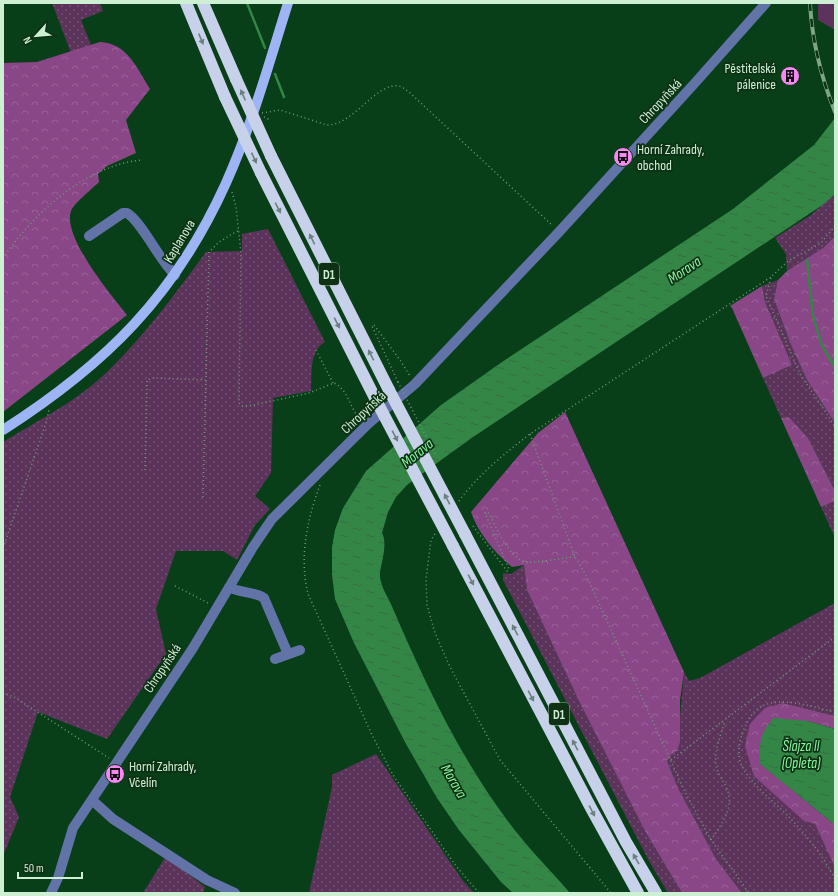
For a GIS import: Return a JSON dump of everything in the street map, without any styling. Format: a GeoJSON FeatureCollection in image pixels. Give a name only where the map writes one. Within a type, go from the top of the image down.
{"type":"FeatureCollection","features":[{"type":"Feature","properties":{"kind":"highway","name":"D1"},"geometry":{"type":"LineString","coordinates":[[186,3],[225,97],[261,173],[377,402],[591,808],[638,893]]}},
{"type":"Feature","properties":{"kind":"highway","name":"D1"},"geometry":{"type":"LineString","coordinates":[[203,3],[271,156],[393,386],[465,534],[626,842],[656,893]]}},
{"type":"Feature","properties":{"kind":"main road","name":"Kaplanova"},"geometry":{"type":"LineString","coordinates":[[3,430],[48,401],[81,376],[114,346],[149,308],[175,275],[200,235],[226,184],[254,113],[288,3]]}},
{"type":"Feature","properties":{"kind":"street","name":"Chropyňská"},"geometry":{"type":"LineString","coordinates":[[51,893],[58,878],[73,828],[193,648],[272,519],[368,424],[415,384],[559,232],[766,3]]}},
{"type":"Feature","properties":{"kind":"street"},"geometry":{"type":"LineString","coordinates":[[89,236],[123,213],[127,213],[134,218],[166,265],[175,275]]}},
{"type":"Feature","properties":{"kind":"street"},"geometry":{"type":"LineString","coordinates":[[229,587],[240,592],[258,595],[264,598],[288,654]]}},
{"type":"Feature","properties":{"kind":"street"},"geometry":{"type":"LineString","coordinates":[[275,659],[300,650]]}},
{"type":"Feature","properties":{"kind":"street"},"geometry":{"type":"LineString","coordinates":[[92,800],[113,819],[207,880],[235,893]]}},
{"type":"Feature","properties":{"kind":"path"},"geometry":{"type":"LineString","coordinates":[[260,114],[280,110],[327,125],[338,123],[358,111],[365,103],[386,88],[400,86],[409,92],[559,232]]}},
{"type":"Feature","properties":{"kind":"path"},"geometry":{"type":"LineString","coordinates":[[3,258],[30,223],[74,187],[114,166],[142,160]]}},
{"type":"Feature","properties":{"kind":"path"},"geometry":{"type":"LineString","coordinates":[[226,184],[233,193],[241,254],[239,403],[242,406],[249,406],[309,393],[333,383]]}},
{"type":"Feature","properties":{"kind":"path"},"geometry":{"type":"LineString","coordinates":[[457,503],[466,491],[495,462],[530,434],[771,277],[788,261],[821,243],[835,226]]}},
{"type":"Feature","properties":{"kind":"path"},"geometry":{"type":"LineString","coordinates":[[203,498],[209,252],[219,242],[239,230]]}},
{"type":"Feature","properties":{"kind":"path"},"geometry":{"type":"LineString","coordinates":[[771,277],[766,296],[797,368],[835,426]]}},
{"type":"Feature","properties":{"kind":"path"},"geometry":{"type":"LineString","coordinates":[[415,384],[400,360],[374,325],[372,326],[393,386],[438,460]]}},
{"type":"Feature","properties":{"kind":"path"},"geometry":{"type":"LineString","coordinates":[[316,350],[333,383],[342,388],[354,412],[368,424]]}},
{"type":"Feature","properties":{"kind":"path"},"geometry":{"type":"LineString","coordinates":[[145,470],[147,380],[153,378],[205,380]]}},
{"type":"Feature","properties":{"kind":"path"},"geometry":{"type":"LineString","coordinates":[[3,548],[46,423],[49,407],[48,401]]}},
{"type":"Feature","properties":{"kind":"path"},"geometry":{"type":"LineString","coordinates":[[530,434],[575,557],[587,577],[684,790],[711,840],[749,893]]}},
{"type":"Feature","properties":{"kind":"path"},"geometry":{"type":"LineString","coordinates":[[321,480],[313,502],[304,546],[306,585],[308,594],[372,735],[393,775],[456,866],[480,893]]}},
{"type":"Feature","properties":{"kind":"path"},"geometry":{"type":"LineString","coordinates":[[457,495],[460,502]]}},
{"type":"Feature","properties":{"kind":"path"},"geometry":{"type":"LineString","coordinates":[[471,523],[507,571],[509,568],[485,513],[488,512],[511,552],[517,558],[526,562],[575,557]]}},
{"type":"Feature","properties":{"kind":"path"},"geometry":{"type":"LineString","coordinates":[[435,534],[431,540],[426,579],[427,605],[436,633],[450,667],[500,760],[611,893]]}},
{"type":"Feature","properties":{"kind":"path"},"geometry":{"type":"LineString","coordinates":[[175,586],[217,608]]}},
{"type":"Feature","properties":{"kind":"path"},"geometry":{"type":"LineString","coordinates":[[671,760],[725,722],[835,637]]}},
{"type":"Feature","properties":{"kind":"path"},"geometry":{"type":"LineString","coordinates":[[3,693],[14,697],[116,762]]}},
{"type":"Feature","properties":{"kind":"path"},"geometry":{"type":"LineString","coordinates":[[835,712],[784,701],[773,701],[761,707],[748,719],[740,738],[740,761],[747,775],[801,829],[835,880]]}},
{"type":"Feature","properties":{"kind":"path"},"geometry":{"type":"LineString","coordinates":[[711,840],[727,813],[729,802],[728,790],[717,771],[715,762],[716,751],[725,722]]}},
{"type":"Feature","properties":{"kind":"shaded area"},"geometry":{"type":"Polygon","coordinates":[[[52,3],[100,3],[103,11],[81,20],[91,45],[71,53],[52,3]]]}},
{"type":"Feature","properties":{"kind":"shaded area"},"geometry":{"type":"Polygon","coordinates":[[[818,3],[835,3],[835,30],[818,20],[818,3]]]}},
{"type":"Feature","properties":{"kind":"shaded area"},"geometry":{"type":"Polygon","coordinates":[[[835,194],[835,236],[823,248],[787,271],[786,254],[775,238],[811,215],[835,194]]]}},
{"type":"Feature","properties":{"kind":"shaded area"},"geometry":{"type":"Polygon","coordinates":[[[268,229],[325,342],[316,351],[312,364],[311,391],[273,398],[271,473],[255,496],[270,509],[255,525],[237,560],[223,551],[176,551],[156,609],[166,654],[107,739],[38,712],[10,797],[19,817],[3,856],[3,442],[72,400],[109,370],[148,328],[206,252],[242,251],[242,234],[268,229]]]}},
{"type":"Feature","properties":{"kind":"shaded area"},"geometry":{"type":"Polygon","coordinates":[[[778,280],[774,299],[791,345],[807,380],[835,423],[835,491],[808,438],[789,417],[781,418],[763,378],[792,365],[765,302],[762,286],[778,280]]]}},
{"type":"Feature","properties":{"kind":"shaded area"},"geometry":{"type":"Polygon","coordinates":[[[835,501],[835,538],[821,507],[835,501]]]}},
{"type":"Feature","properties":{"kind":"shaded area"},"geometry":{"type":"Polygon","coordinates":[[[524,565],[527,590],[579,701],[645,831],[682,893],[668,893],[649,861],[503,580],[503,573],[511,574],[524,565]]]}},
{"type":"Feature","properties":{"kind":"shaded area"},"geometry":{"type":"Polygon","coordinates":[[[835,603],[835,716],[783,703],[804,821],[815,824],[835,868],[835,893],[742,893],[716,859],[678,788],[667,761],[671,755],[677,751],[684,672],[689,681],[700,678],[835,603]]]}},
{"type":"Feature","properties":{"kind":"shaded area"},"geometry":{"type":"Polygon","coordinates":[[[376,754],[463,881],[474,893],[309,893],[332,787],[332,775],[376,754]]]}},
{"type":"Feature","properties":{"kind":"shaded area"},"geometry":{"type":"Polygon","coordinates":[[[166,856],[205,887],[203,893],[143,893],[166,856]]]}},
{"type":"Feature","properties":{"kind":"green space"},"geometry":{"type":"Polygon","coordinates":[[[100,42],[109,43],[124,52],[136,65],[150,89],[126,120],[136,153],[107,166],[98,174],[99,182],[79,200],[73,208],[71,211],[70,222],[74,235],[90,265],[127,315],[3,412],[3,63],[37,62],[100,42]]]}},
{"type":"Feature","properties":{"kind":"green space"},"geometry":{"type":"Polygon","coordinates":[[[835,236],[835,423],[807,380],[791,345],[774,299],[778,280],[787,271],[823,248],[835,236]]]}},
{"type":"Feature","properties":{"kind":"green space"},"geometry":{"type":"Polygon","coordinates":[[[762,286],[765,302],[792,365],[763,378],[730,306],[762,286]]]}},
{"type":"Feature","properties":{"kind":"green space"},"geometry":{"type":"Polygon","coordinates":[[[565,412],[684,672],[680,700],[680,742],[677,751],[671,755],[667,761],[678,788],[716,859],[742,893],[682,893],[645,831],[579,701],[527,590],[524,565],[512,567],[499,555],[483,535],[471,512],[538,433],[565,412]]]}},
{"type":"Feature","properties":{"kind":"green space"},"geometry":{"type":"Polygon","coordinates":[[[789,417],[808,438],[835,491],[835,501],[821,507],[781,418],[789,417]]]}},
{"type":"Feature","properties":{"kind":"green space"},"geometry":{"type":"Polygon","coordinates":[[[783,703],[835,716],[835,729],[807,721],[759,763],[835,825],[835,868],[815,824],[804,821],[754,776],[745,746],[750,724],[765,708],[783,703]]]}},
{"type":"Feature","properties":{"kind":"water","name":"Morava"},"geometry":{"type":"Polygon","coordinates":[[[835,118],[835,194],[824,204],[473,437],[407,485],[396,497],[388,512],[382,533],[384,537],[384,553],[380,577],[429,688],[457,742],[489,795],[522,839],[570,893],[513,893],[501,882],[459,830],[437,798],[406,744],[354,643],[335,599],[332,575],[332,547],[335,530],[343,508],[366,471],[441,405],[502,362],[733,209],[814,145],[835,118]]]}},
{"type":"Feature","properties":{"kind":"water","name":"Šlajza II (Opleta)"},"geometry":{"type":"Polygon","coordinates":[[[774,718],[807,721],[835,729],[835,825],[759,763],[761,739],[765,729],[774,718]]]}},
{"type":"Feature","properties":{"kind":"waterway"},"geometry":{"type":"LineString","coordinates":[[247,3],[265,48]]}},
{"type":"Feature","properties":{"kind":"waterway"},"geometry":{"type":"LineString","coordinates":[[275,74],[284,97]]}},
{"type":"Feature","properties":{"kind":"waterway"},"geometry":{"type":"LineString","coordinates":[[807,260],[813,316],[822,346],[835,367]]}},
{"type":"Feature","properties":{"kind":"railway"},"geometry":{"type":"LineString","coordinates":[[810,3],[818,58],[825,85],[835,112]]}},
{"type":"Feature","properties":{"kind":"place","name":"Pěstitelská pálenice"},"geometry":{"type":"Point","coordinates":[790,76]}},
{"type":"Feature","properties":{"kind":"place","name":"Horní Zahrady, obchod"},"geometry":{"type":"Point","coordinates":[623,157]}},
{"type":"Feature","properties":{"kind":"place","name":"Horní Zahrady, Včelín"},"geometry":{"type":"Point","coordinates":[115,774]}}]}
